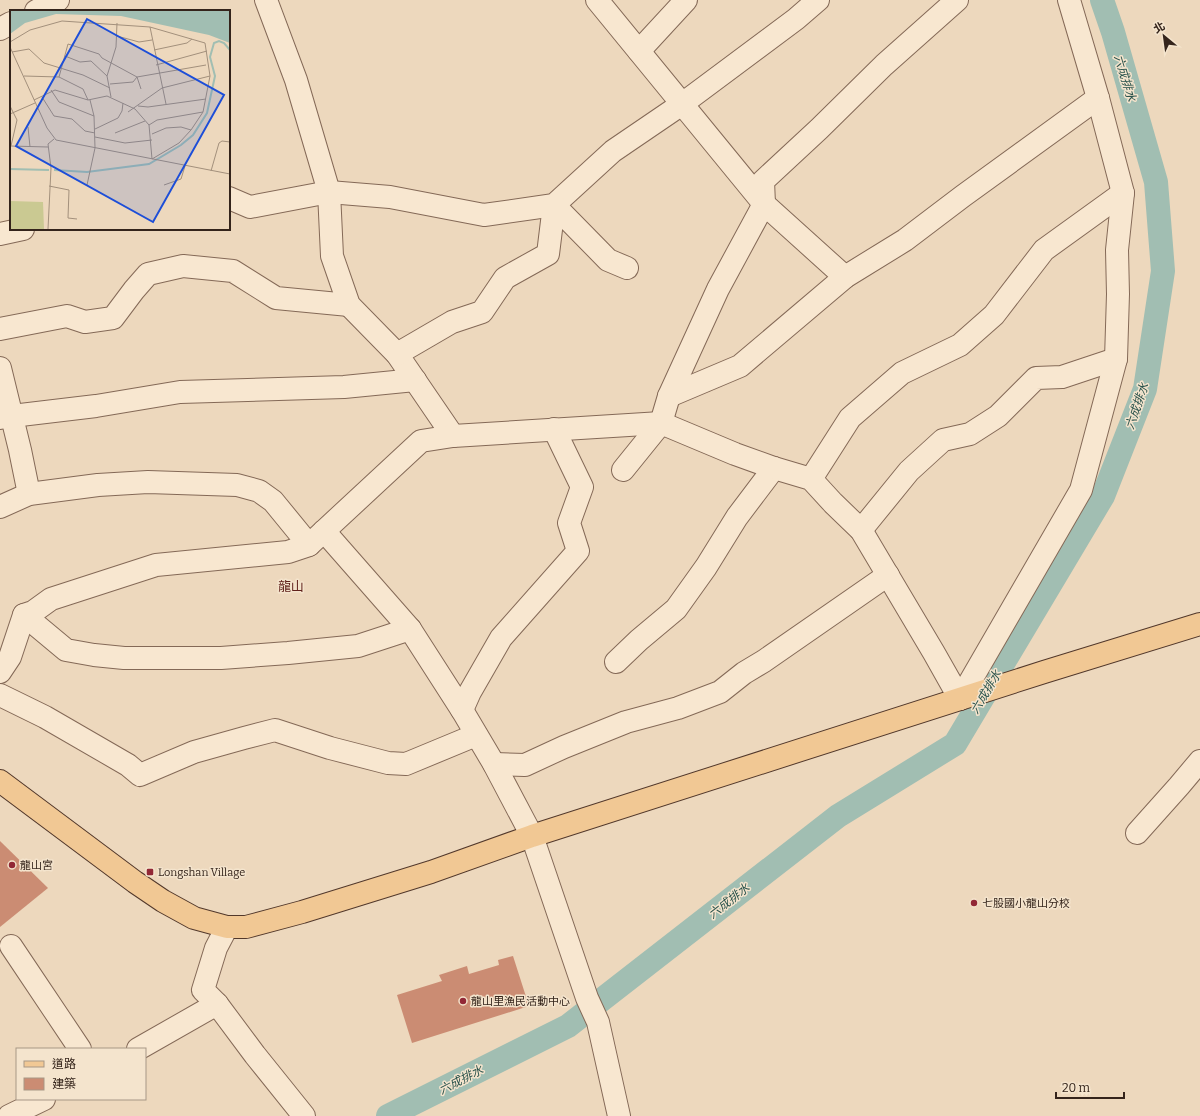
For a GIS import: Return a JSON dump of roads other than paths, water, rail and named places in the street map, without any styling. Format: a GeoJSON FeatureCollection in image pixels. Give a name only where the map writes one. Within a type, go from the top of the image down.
{"type":"FeatureCollection","features":[{"type":"Feature","properties":{"kind":"main road"},"geometry":{"type":"LineString","coordinates":[[0,781],[135,882],[163,901],[194,918],[227,927],[246,927],[294,914],[431,872],[532,836],[1044,672],[1200,624]]}},
{"type":"Feature","properties":{"kind":"street"},"geometry":{"type":"LineString","coordinates":[[38,10],[58,0]]}},
{"type":"Feature","properties":{"kind":"street"},"geometry":{"type":"LineString","coordinates":[[268,0],[296,80],[329,192],[332,256],[349,305],[397,354],[453,436]]}},
{"type":"Feature","properties":{"kind":"street"},"geometry":{"type":"LineString","coordinates":[[597,0],[764,204],[844,277]]}},
{"type":"Feature","properties":{"kind":"street"},"geometry":{"type":"LineString","coordinates":[[639,51],[686,0]]}},
{"type":"Feature","properties":{"kind":"street"},"geometry":{"type":"LineString","coordinates":[[230,198],[250,208],[329,192],[390,197],[484,215],[554,205],[613,152],[682,104],[796,19],[818,0]]}},
{"type":"Feature","properties":{"kind":"street"},"geometry":{"type":"LineString","coordinates":[[623,470],[661,423],[669,396],[718,289],[764,204],[763,181],[820,129],[884,65],[957,0]]}},
{"type":"Feature","properties":{"kind":"street"},"geometry":{"type":"LineString","coordinates":[[24,615],[33,612],[51,599],[156,565],[288,552],[316,538],[421,441],[453,436],[661,423],[735,454],[811,479],[861,530],[960,699],[1081,490],[1116,359],[1118,294],[1117,250],[1123,193],[1098,98],[1069,0]]}},
{"type":"Feature","properties":{"kind":"street"},"geometry":{"type":"LineString","coordinates":[[0,29],[10,24]]}},
{"type":"Feature","properties":{"kind":"street"},"geometry":{"type":"LineString","coordinates":[[669,396],[740,366],[844,277],[905,240],[969,191],[1098,98]]}},
{"type":"Feature","properties":{"kind":"street"},"geometry":{"type":"LineString","coordinates":[[811,479],[850,418],[902,374],[960,345],[994,315],[1044,250],[1123,193]]}},
{"type":"Feature","properties":{"kind":"street"},"geometry":{"type":"LineString","coordinates":[[554,205],[608,260],[627,268]]}},
{"type":"Feature","properties":{"kind":"street"},"geometry":{"type":"LineString","coordinates":[[397,354],[452,322],[482,312],[505,278],[548,254],[554,205]]}},
{"type":"Feature","properties":{"kind":"street"},"geometry":{"type":"LineString","coordinates":[[0,234],[18,230]]}},
{"type":"Feature","properties":{"kind":"street"},"geometry":{"type":"LineString","coordinates":[[0,328],[67,316],[84,322],[113,318],[148,274],[183,266],[232,271],[276,298],[349,305]]}},
{"type":"Feature","properties":{"kind":"street"},"geometry":{"type":"LineString","coordinates":[[861,530],[909,471],[943,440],[970,434],[998,416],[1036,378],[1062,377],[1116,359]]}},
{"type":"Feature","properties":{"kind":"street"},"geometry":{"type":"LineString","coordinates":[[0,368],[6,417],[29,494]]}},
{"type":"Feature","properties":{"kind":"street"},"geometry":{"type":"LineString","coordinates":[[6,417],[96,406],[180,392],[344,387],[415,380]]}},
{"type":"Feature","properties":{"kind":"street"},"geometry":{"type":"LineString","coordinates":[[462,710],[470,692],[501,638],[578,551],[569,523],[582,487],[554,429]]}},
{"type":"Feature","properties":{"kind":"street"},"geometry":{"type":"LineString","coordinates":[[616,662],[639,640],[676,609],[706,567],[737,517],[774,468]]}},
{"type":"Feature","properties":{"kind":"street"},"geometry":{"type":"LineString","coordinates":[[0,507],[29,494],[98,485],[148,482],[237,485],[259,491],[316,538],[410,629],[462,710],[494,764],[532,836],[587,998],[598,1022],[619,1116]]}},
{"type":"Feature","properties":{"kind":"street"},"geometry":{"type":"LineString","coordinates":[[494,764],[525,765],[564,747],[626,722],[678,708],[720,692],[744,673],[764,661],[888,575]]}},
{"type":"Feature","properties":{"kind":"street"},"geometry":{"type":"LineString","coordinates":[[24,615],[66,650],[124,658],[222,658],[358,646],[410,629]]}},
{"type":"Feature","properties":{"kind":"street"},"geometry":{"type":"LineString","coordinates":[[0,672],[10,657],[24,615]]}},
{"type":"Feature","properties":{"kind":"street"},"geometry":{"type":"LineString","coordinates":[[0,695],[45,717],[128,765],[140,775],[194,752],[275,730],[330,748],[388,763],[406,764],[476,735]]}},
{"type":"Feature","properties":{"kind":"street"},"geometry":{"type":"LineString","coordinates":[[1137,833],[1200,761]]}},
{"type":"Feature","properties":{"kind":"street"},"geometry":{"type":"LineString","coordinates":[[227,927],[216,948],[203,990],[217,1004],[255,1055],[304,1116]]}},
{"type":"Feature","properties":{"kind":"street"},"geometry":{"type":"LineString","coordinates":[[10,946],[79,1048]]}},
{"type":"Feature","properties":{"kind":"street"},"geometry":{"type":"LineString","coordinates":[[140,1048],[217,1004]]}},
{"type":"Feature","properties":{"kind":"street"},"geometry":{"type":"LineString","coordinates":[[9,1116],[42,1100]]}},
{"type":"Feature","properties":{"kind":"waterway","name":"六成排水"},"geometry":{"type":"LineString","coordinates":[[388,1116],[568,1026],[838,816],[955,744],[1103,496],[1145,389],[1163,271],[1156,182],[1113,32],[1102,0]]}},
{"type":"Feature","properties":{"kind":"place","name":"龍山宮"},"geometry":{"type":"Point","coordinates":[12,865]}},
{"type":"Feature","properties":{"kind":"place","name":"Longshan Village"},"geometry":{"type":"Point","coordinates":[150,872]}},
{"type":"Feature","properties":{"kind":"place","name":"七股國小龍山分校"},"geometry":{"type":"Point","coordinates":[974,903]}},
{"type":"Feature","properties":{"kind":"place","name":"龍山里漁民活動中心"},"geometry":{"type":"Point","coordinates":[463,1001]}},
{"type":"Feature","properties":{"kind":"district","name":"龍山"},"geometry":{"type":"Point","coordinates":[291,586]}}]}
